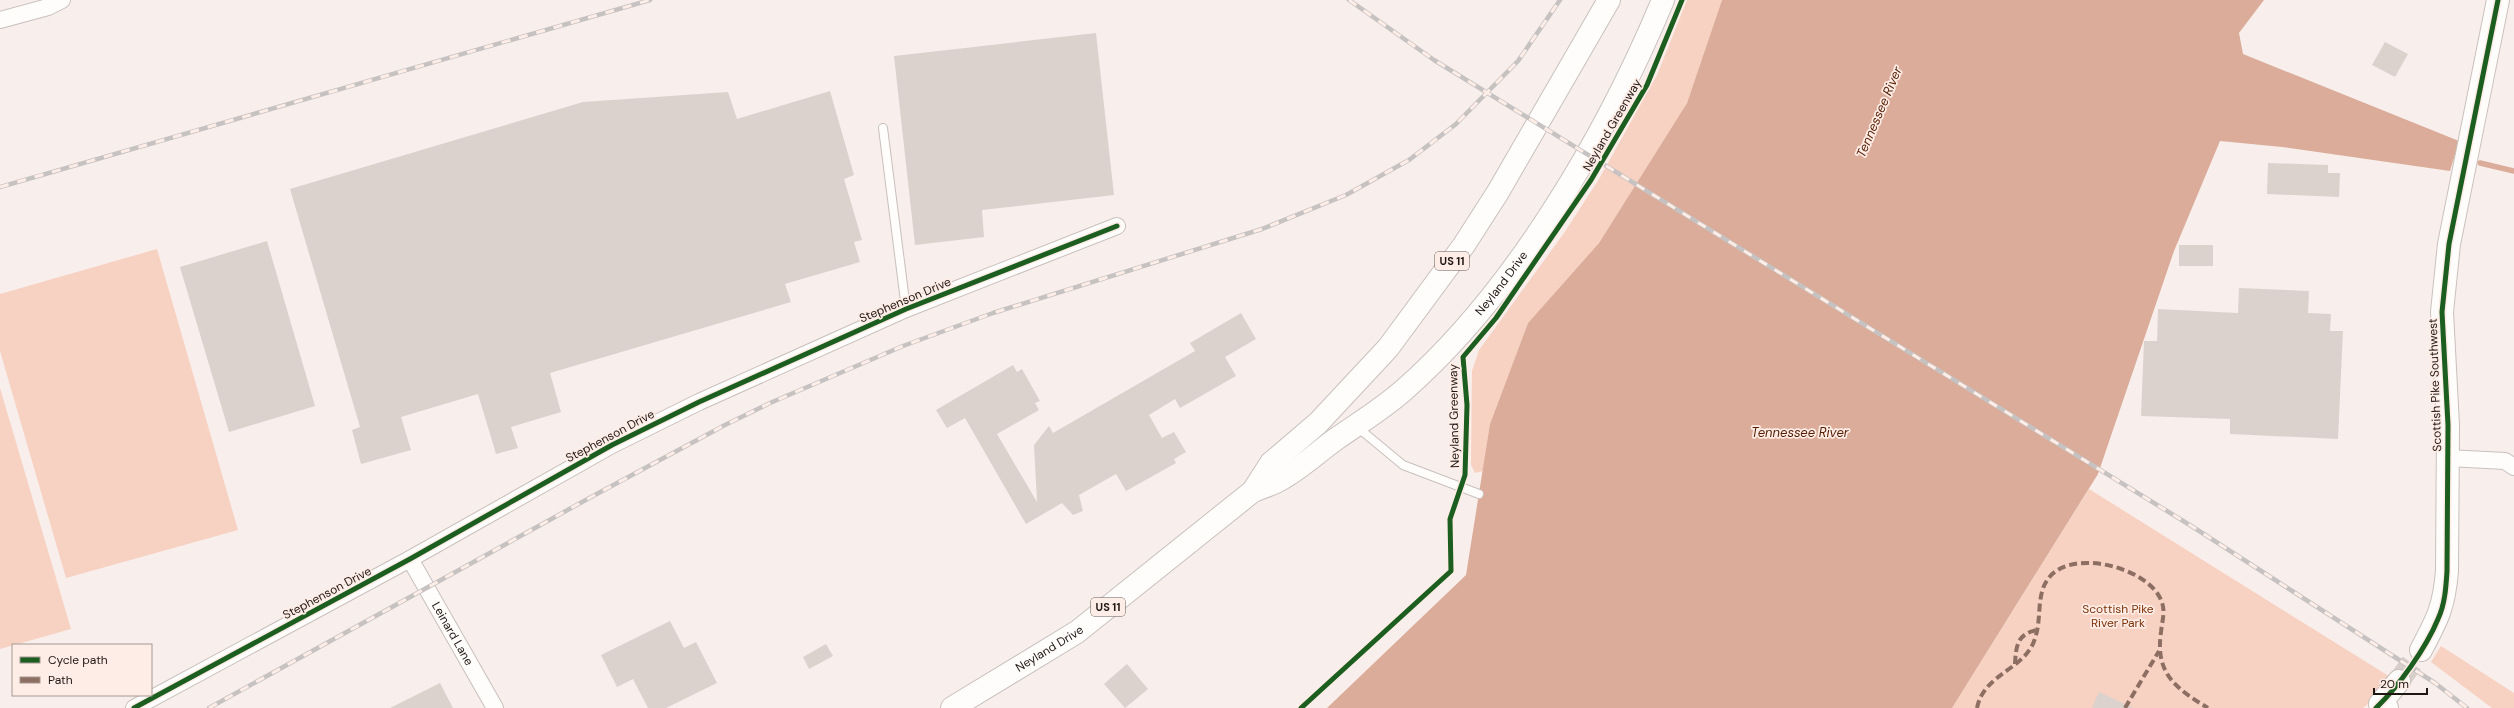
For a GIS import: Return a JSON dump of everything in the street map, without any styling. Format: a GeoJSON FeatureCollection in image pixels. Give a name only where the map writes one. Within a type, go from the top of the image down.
{"type":"FeatureCollection","features":[{"type":"Feature","properties":{"kind":"main road","name":"Neyland Drive"},"geometry":{"type":"LineString","coordinates":[[1253,491],[1272,463],[1318,423],[1388,348],[1464,245],[1498,192],[1609,0]]}},
{"type":"Feature","properties":{"kind":"main road","name":"Neyland Drive"},"geometry":{"type":"LineString","coordinates":[[952,708],[1077,632],[1253,491],[1282,479],[1404,390],[1432,364],[1487,302],[1539,231],[1612,110],[1630,77],[1663,0]]}},
{"type":"Feature","properties":{"kind":"main road","name":"Scottish Pike Southwest"},"geometry":{"type":"LineString","coordinates":[[2421,650],[2439,618],[2445,594],[2448,458],[2442,312],[2449,244],[2498,0]]}},
{"type":"Feature","properties":{"kind":"main road"},"geometry":{"type":"LineString","coordinates":[[2381,707],[2399,680]]}},
{"type":"Feature","properties":{"kind":"street"},"geometry":{"type":"LineString","coordinates":[[0,20],[48,7],[62,0]]}},
{"type":"Feature","properties":{"kind":"street","name":"Stephenson Drive"},"geometry":{"type":"LineString","coordinates":[[134,708],[410,560],[626,438],[699,402],[906,309],[1117,226]]}},
{"type":"Feature","properties":{"kind":"street"},"geometry":{"type":"LineString","coordinates":[[2448,458],[2505,461],[2514,467]]}},
{"type":"Feature","properties":{"kind":"street","name":"Leinard Lane"},"geometry":{"type":"LineString","coordinates":[[410,560],[495,708]]}},
{"type":"Feature","properties":{"kind":"lane"},"geometry":{"type":"LineString","coordinates":[[883,128],[906,309]]}},
{"type":"Feature","properties":{"kind":"lane"},"geometry":{"type":"LineString","coordinates":[[1356,426],[1403,465],[1479,494]]}},
{"type":"Feature","properties":{"kind":"green space"},"geometry":{"type":"Polygon","coordinates":[[[1687,0],[1722,0],[1687,103],[1599,243],[1528,323],[1490,424],[1483,471],[1475,473],[1471,465],[1472,371],[1479,350],[1564,233],[1599,179],[1657,75],[1687,0]]]}},
{"type":"Feature","properties":{"kind":"green space"},"geometry":{"type":"Polygon","coordinates":[[[157,249],[238,530],[66,578],[0,351],[0,294],[157,249]]]}},
{"type":"Feature","properties":{"kind":"green space"},"geometry":{"type":"Polygon","coordinates":[[[0,388],[71,629],[18,644],[12,644],[12,646],[0,649],[0,388]]]}},
{"type":"Feature","properties":{"kind":"green space","name":"Scottish Pike River Park"},"geometry":{"type":"Polygon","coordinates":[[[2089,489],[2392,678],[2374,699],[2363,708],[1952,708],[2089,489]]]}},
{"type":"Feature","properties":{"kind":"green space"},"geometry":{"type":"Polygon","coordinates":[[[2441,646],[2514,693],[2514,708],[2492,708],[2431,662],[2441,646]]]}},
{"type":"Feature","properties":{"kind":"water","name":"Tennessee River"},"geometry":{"type":"Polygon","coordinates":[[[1722,0],[2264,0],[2239,33],[2243,54],[2459,141],[2450,171],[2282,147],[2220,141],[2174,251],[2098,474],[1952,708],[1327,708],[1466,575],[1490,424],[1528,323],[1599,243],[1687,103],[1722,0]]]}},
{"type":"Feature","properties":{"kind":"building"},"geometry":{"type":"Polygon","coordinates":[[[1096,33],[1114,195],[982,210],[984,237],[915,245],[894,56],[1096,33]]]}},
{"type":"Feature","properties":{"kind":"building"},"geometry":{"type":"Polygon","coordinates":[[[2385,42],[2408,54],[2395,77],[2372,65],[2385,42]]]}},
{"type":"Feature","properties":{"kind":"building"},"geometry":{"type":"Polygon","coordinates":[[[830,91],[854,175],[844,179],[862,240],[854,242],[860,262],[785,284],[791,302],[550,373],[561,412],[511,427],[518,448],[496,454],[478,394],[401,417],[411,450],[361,464],[352,430],[360,427],[290,189],[583,102],[728,92],[737,119],[830,91]]]}},
{"type":"Feature","properties":{"kind":"building"},"geometry":{"type":"Polygon","coordinates":[[[2268,163],[2328,165],[2328,173],[2340,173],[2339,197],[2267,194],[2268,163]]]}},
{"type":"Feature","properties":{"kind":"building"},"geometry":{"type":"Polygon","coordinates":[[[267,241],[315,406],[229,432],[180,267],[267,241]]]}},
{"type":"Feature","properties":{"kind":"building"},"geometry":{"type":"Polygon","coordinates":[[[2179,245],[2213,245],[2213,266],[2179,266],[2179,245]]]}},
{"type":"Feature","properties":{"kind":"building"},"geometry":{"type":"Polygon","coordinates":[[[2239,288],[2309,291],[2308,313],[2331,314],[2330,331],[2343,331],[2338,439],[2230,434],[2230,419],[2141,416],[2144,341],[2157,341],[2158,309],[2238,313],[2239,288]]]}},
{"type":"Feature","properties":{"kind":"building"},"geometry":{"type":"Polygon","coordinates":[[[1241,313],[1256,339],[1225,357],[1236,376],[1180,408],[1175,399],[1149,415],[1162,438],[1174,432],[1186,452],[1174,459],[1176,463],[1126,491],[1116,474],[1079,495],[1083,511],[1073,515],[1062,503],[1026,524],[965,418],[947,428],[936,410],[1013,365],[1017,372],[1022,369],[1040,401],[1035,403],[1039,410],[997,434],[1037,502],[1034,445],[1049,426],[1053,433],[1195,351],[1190,343],[1241,313]]]}},
{"type":"Feature","properties":{"kind":"building"},"geometry":{"type":"Polygon","coordinates":[[[670,621],[684,648],[696,642],[717,683],[666,708],[648,708],[633,679],[617,687],[601,655],[670,621]]]}},
{"type":"Feature","properties":{"kind":"building"},"geometry":{"type":"Polygon","coordinates":[[[826,644],[833,656],[809,669],[803,657],[826,644]]]}},
{"type":"Feature","properties":{"kind":"building"},"geometry":{"type":"Polygon","coordinates":[[[1127,664],[1148,689],[1125,708],[1104,684],[1127,664]]]}},
{"type":"Feature","properties":{"kind":"building"},"geometry":{"type":"Polygon","coordinates":[[[440,683],[453,708],[390,708],[440,683]]]}},
{"type":"Feature","properties":{"kind":"building"},"geometry":{"type":"Polygon","coordinates":[[[2099,692],[2134,708],[2092,708],[2099,692]]]}},
{"type":"Feature","properties":{"kind":"waterway"},"geometry":{"type":"LineString","coordinates":[[2480,163],[2514,171]]}},
{"type":"Feature","properties":{"kind":"tunnel"},"geometry":{"type":"LineString","coordinates":[[2399,681],[2421,650]]}},
{"type":"Feature","properties":{"kind":"railway"},"geometry":{"type":"LineString","coordinates":[[0,187],[650,0]]}},
{"type":"Feature","properties":{"kind":"railway"},"geometry":{"type":"LineString","coordinates":[[1349,0],[1434,60],[2193,527],[2435,683],[2467,708]]}},
{"type":"Feature","properties":{"kind":"railway"},"geometry":{"type":"LineString","coordinates":[[209,708],[593,496],[725,425],[770,403],[903,346],[993,313],[1262,229],[1346,195],[1409,160],[1456,124],[1518,61],[1560,0]]}},
{"type":"Feature","properties":{"kind":"marked path"},"geometry":{"type":"LineString","coordinates":[[1977,708],[1981,696],[1988,686],[2016,664],[2031,647],[2036,635],[2041,594],[2046,582],[2056,571],[2070,565],[2087,563],[2106,565],[2124,570],[2140,578],[2153,588],[2161,600],[2163,608],[2160,646],[2161,658],[2165,669],[2177,686],[2196,701],[2208,708]]}},
{"type":"Feature","properties":{"kind":"marked path"},"geometry":{"type":"LineString","coordinates":[[2015,664],[2017,646],[2019,642],[2025,634],[2037,630]]}},
{"type":"Feature","properties":{"kind":"marked path"},"geometry":{"type":"LineString","coordinates":[[2125,708],[2159,651]]}},
{"type":"Feature","properties":{"kind":"cycle path","name":"Neyland Greenway"},"geometry":{"type":"LineString","coordinates":[[1301,708],[1451,571],[1450,519],[1465,475],[1467,405],[1463,357],[1496,318],[1591,180],[1647,85],[1682,0]]}},
{"type":"Feature","properties":{"kind":"cycle path"},"geometry":{"type":"LineString","coordinates":[[2376,708],[2403,678],[2419,654],[2438,619],[2445,595],[2447,571],[2448,425],[2442,312],[2449,244],[2498,0]]}},
{"type":"Feature","properties":{"kind":"cycle path"},"geometry":{"type":"LineString","coordinates":[[134,708],[410,559],[612,445],[699,402],[906,309],[1117,226]]}}]}
